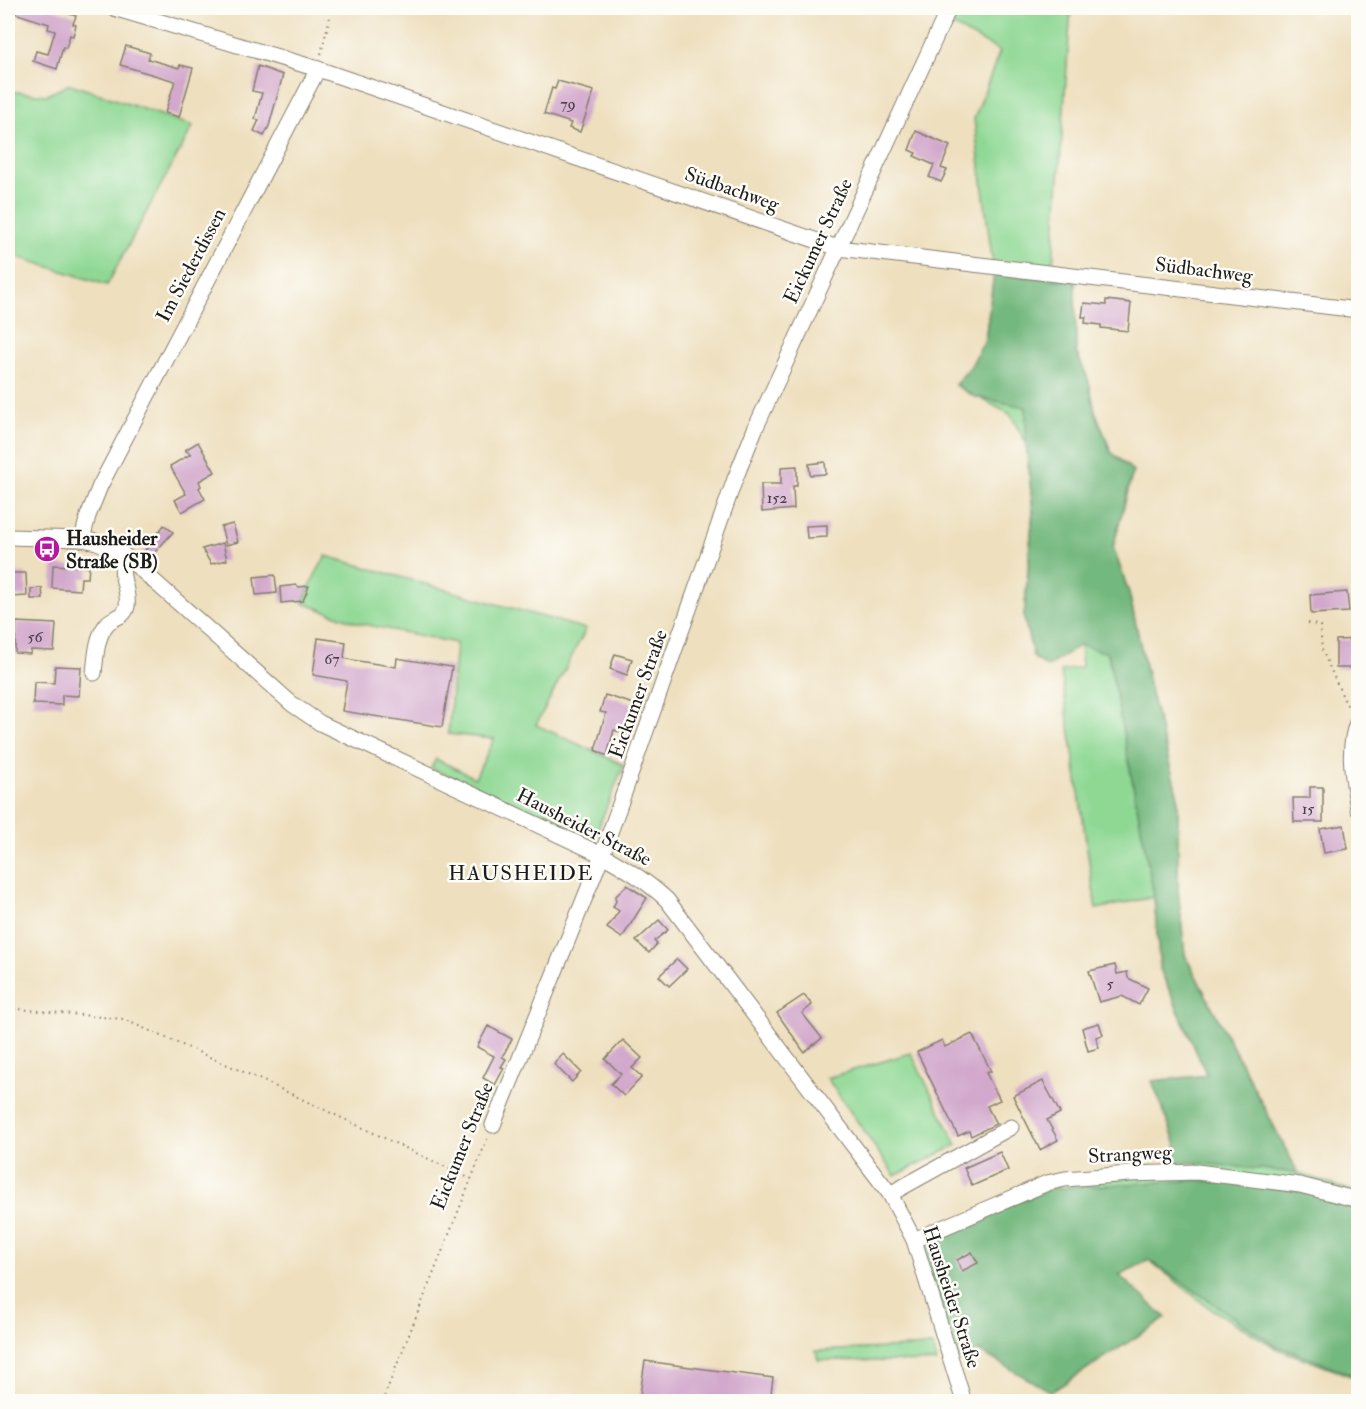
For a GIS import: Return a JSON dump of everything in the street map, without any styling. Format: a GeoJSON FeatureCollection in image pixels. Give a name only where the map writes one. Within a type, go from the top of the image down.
{"type":"FeatureCollection","features":[{"type":"Feature","properties":{"kind":"street","name":"Südbachweg"},"geometry":{"type":"LineString","coordinates":[[114,8],[318,69],[838,248],[1359,310]]}},
{"type":"Feature","properties":{"kind":"street","name":"Eickumer Straße"},"geometry":{"type":"LineString","coordinates":[[493,1125],[602,855],[735,479],[755,429],[949,8]]}},
{"type":"Feature","properties":{"kind":"street","name":"Im Siederdissen"},"geometry":{"type":"LineString","coordinates":[[82,540],[88,516],[100,486],[318,69]]}},
{"type":"Feature","properties":{"kind":"street","name":"Hausheider Straße"},"geometry":{"type":"LineString","coordinates":[[8,537],[82,540],[108,546],[124,556],[292,704],[320,723],[602,855],[644,880],[667,900],[890,1194],[914,1240],[964,1401]]}},
{"type":"Feature","properties":{"kind":"street"},"geometry":{"type":"LineString","coordinates":[[94,673],[102,631],[110,620],[123,615],[126,610],[127,597],[121,571],[124,556]]}},
{"type":"Feature","properties":{"kind":"street"},"geometry":{"type":"LineString","coordinates":[[1359,720],[1352,735],[1350,748],[1351,771],[1359,809]]}},
{"type":"Feature","properties":{"kind":"street"},"geometry":{"type":"LineString","coordinates":[[890,1194],[1011,1127]]}},
{"type":"Feature","properties":{"kind":"street","name":"Strangweg"},"geometry":{"type":"LineString","coordinates":[[914,1240],[1047,1183],[1065,1179],[1197,1172],[1300,1185],[1359,1200]]}},
{"type":"Feature","properties":{"kind":"path"},"geometry":{"type":"LineString","coordinates":[[318,69],[332,8]]}},
{"type":"Feature","properties":{"kind":"path"},"geometry":{"type":"LineString","coordinates":[[1308,623],[1320,626],[1322,650],[1346,704],[1359,714]]}},
{"type":"Feature","properties":{"kind":"path"},"geometry":{"type":"LineString","coordinates":[[8,1008],[123,1019],[255,1077],[471,1179]]}},
{"type":"Feature","properties":{"kind":"path","name":"Eickumer Straße"},"geometry":{"type":"LineString","coordinates":[[382,1401],[493,1125]]}},
{"type":"Feature","properties":{"kind":"green space"},"geometry":{"type":"Polygon","coordinates":[[[955,8],[1071,8],[1053,264],[1075,281],[1076,352],[1088,379],[1095,411],[1111,452],[1133,471],[1113,547],[1129,593],[1151,694],[1178,797],[1178,890],[1185,955],[1298,1173],[1358,1193],[1358,1379],[1278,1349],[1208,1307],[1149,1260],[1118,1275],[1062,1225],[1069,1181],[1197,1172],[1207,1076],[1160,969],[1154,897],[1096,909],[1061,671],[1082,667],[1080,645],[1047,651],[1024,618],[1033,511],[1026,443],[1010,414],[955,385],[971,366],[985,340],[994,274],[974,119],[1000,51],[948,23],[955,8]]]}},
{"type":"Feature","properties":{"kind":"green space"},"geometry":{"type":"Polygon","coordinates":[[[70,84],[193,126],[107,285],[8,254],[8,91],[47,95],[70,84]]]}},
{"type":"Feature","properties":{"kind":"green space"},"geometry":{"type":"Polygon","coordinates":[[[994,274],[1075,281],[1076,352],[1088,379],[1095,411],[1111,452],[1133,471],[1113,547],[1129,593],[1151,694],[1178,797],[1178,890],[1185,955],[1298,1173],[1198,1163],[1172,1163],[1177,1147],[1152,1081],[1207,1075],[1160,969],[1154,896],[1108,653],[1080,645],[1047,667],[1033,657],[1024,618],[1033,511],[1026,443],[1026,407],[975,397],[955,385],[971,366],[985,340],[994,274]]]}},
{"type":"Feature","properties":{"kind":"green space"},"geometry":{"type":"Polygon","coordinates":[[[326,556],[586,629],[536,725],[624,765],[593,840],[431,768],[436,759],[475,778],[494,739],[448,734],[456,643],[358,623],[303,603],[326,556]]]}},
{"type":"Feature","properties":{"kind":"green space"},"geometry":{"type":"Polygon","coordinates":[[[911,1053],[957,1145],[895,1176],[827,1078],[911,1053]]]}},
{"type":"Feature","properties":{"kind":"green space"},"geometry":{"type":"Polygon","coordinates":[[[1198,1180],[1300,1191],[1358,1204],[1358,1377],[1275,1345],[1149,1260],[1119,1275],[1166,1318],[1051,1392],[979,1351],[956,1360],[918,1243],[1052,1188],[1198,1180]]]}},
{"type":"Feature","properties":{"kind":"green space"},"geometry":{"type":"Polygon","coordinates":[[[933,1346],[937,1362],[818,1360],[816,1351],[933,1346]]]}},
{"type":"Feature","properties":{"kind":"building"},"geometry":{"type":"Polygon","coordinates":[[[8,8],[51,8],[76,16],[73,36],[70,35],[66,48],[63,47],[57,69],[33,61],[36,51],[48,54],[55,31],[48,29],[49,24],[8,11],[8,8]]]}},
{"type":"Feature","properties":{"kind":"building"},"geometry":{"type":"Polygon","coordinates":[[[126,46],[150,53],[148,59],[179,68],[180,65],[193,68],[179,117],[165,113],[175,81],[120,65],[126,46]]]}},
{"type":"Feature","properties":{"kind":"building"},"geometry":{"type":"Polygon","coordinates":[[[258,66],[283,75],[264,136],[254,131],[259,120],[255,119],[262,93],[252,91],[258,66]]]}},
{"type":"Feature","properties":{"kind":"building"},"geometry":{"type":"Polygon","coordinates":[[[558,81],[594,91],[580,132],[569,128],[571,123],[544,114],[552,88],[555,89],[558,81]]]}},
{"type":"Feature","properties":{"kind":"building"},"geometry":{"type":"Polygon","coordinates":[[[916,131],[950,146],[941,168],[947,170],[941,182],[929,177],[934,165],[914,156],[916,153],[909,150],[916,131]]]}},
{"type":"Feature","properties":{"kind":"building"},"geometry":{"type":"Polygon","coordinates":[[[1106,300],[1131,303],[1128,331],[1101,328],[1101,325],[1085,323],[1086,317],[1082,317],[1084,303],[1106,305],[1106,300]]]}},
{"type":"Feature","properties":{"kind":"building"},"geometry":{"type":"Polygon","coordinates":[[[198,442],[215,472],[199,481],[201,486],[199,488],[205,499],[182,512],[175,500],[186,494],[170,466],[191,454],[185,450],[198,442]]]}},
{"type":"Feature","properties":{"kind":"building"},"geometry":{"type":"Polygon","coordinates":[[[825,462],[826,474],[810,475],[809,464],[825,462]]]}},
{"type":"Feature","properties":{"kind":"building"},"geometry":{"type":"Polygon","coordinates":[[[797,466],[797,486],[793,486],[794,509],[762,512],[761,484],[781,484],[781,467],[797,466]]]}},
{"type":"Feature","properties":{"kind":"building"},"geometry":{"type":"Polygon","coordinates":[[[233,524],[238,542],[226,545],[221,527],[233,524]]]}},
{"type":"Feature","properties":{"kind":"building"},"geometry":{"type":"Polygon","coordinates":[[[164,525],[173,532],[147,561],[141,556],[164,525]]]}},
{"type":"Feature","properties":{"kind":"building"},"geometry":{"type":"Polygon","coordinates":[[[827,525],[827,537],[807,538],[806,526],[827,525]]]}},
{"type":"Feature","properties":{"kind":"building"},"geometry":{"type":"Polygon","coordinates":[[[223,543],[227,560],[211,564],[202,549],[223,543]]]}},
{"type":"Feature","properties":{"kind":"building"},"geometry":{"type":"Polygon","coordinates":[[[53,565],[89,567],[88,578],[81,578],[80,590],[52,588],[53,565]]]}},
{"type":"Feature","properties":{"kind":"building"},"geometry":{"type":"Polygon","coordinates":[[[9,573],[26,573],[27,596],[10,597],[9,573]]]}},
{"type":"Feature","properties":{"kind":"building"},"geometry":{"type":"Polygon","coordinates":[[[275,575],[277,593],[256,595],[254,577],[275,575]]]}},
{"type":"Feature","properties":{"kind":"building"},"geometry":{"type":"Polygon","coordinates":[[[297,585],[298,587],[309,586],[303,601],[281,603],[280,587],[297,585]]]}},
{"type":"Feature","properties":{"kind":"building"},"geometry":{"type":"Polygon","coordinates":[[[42,588],[43,599],[31,599],[31,589],[42,588]]]}},
{"type":"Feature","properties":{"kind":"building"},"geometry":{"type":"Polygon","coordinates":[[[1347,592],[1349,612],[1311,614],[1310,595],[1347,592]]]}},
{"type":"Feature","properties":{"kind":"building"},"geometry":{"type":"Polygon","coordinates":[[[16,622],[56,624],[54,651],[31,650],[30,654],[15,653],[16,622]]]}},
{"type":"Feature","properties":{"kind":"building"},"geometry":{"type":"Polygon","coordinates":[[[318,638],[346,642],[344,658],[352,660],[396,667],[397,658],[452,667],[442,727],[342,711],[347,681],[313,675],[318,638]]]}},
{"type":"Feature","properties":{"kind":"building"},"geometry":{"type":"Polygon","coordinates":[[[1359,639],[1359,668],[1336,668],[1336,640],[1359,639]]]}},
{"type":"Feature","properties":{"kind":"building"},"geometry":{"type":"Polygon","coordinates":[[[615,654],[632,659],[627,675],[610,669],[615,654]]]}},
{"type":"Feature","properties":{"kind":"building"},"geometry":{"type":"Polygon","coordinates":[[[55,666],[81,667],[79,696],[62,695],[62,705],[33,704],[34,682],[54,683],[55,666]]]}},
{"type":"Feature","properties":{"kind":"building"},"geometry":{"type":"Polygon","coordinates":[[[605,695],[637,705],[628,734],[614,730],[607,756],[595,750],[606,713],[600,712],[605,695]]]}},
{"type":"Feature","properties":{"kind":"building"},"geometry":{"type":"Polygon","coordinates":[[[1310,787],[1323,787],[1323,822],[1294,822],[1293,798],[1310,798],[1310,787]]]}},
{"type":"Feature","properties":{"kind":"building"},"geometry":{"type":"Polygon","coordinates":[[[1344,825],[1348,849],[1324,853],[1320,829],[1344,825]]]}},
{"type":"Feature","properties":{"kind":"building"},"geometry":{"type":"Polygon","coordinates":[[[627,885],[647,898],[622,938],[607,928],[619,911],[613,907],[615,897],[627,885]]]}},
{"type":"Feature","properties":{"kind":"building"},"geometry":{"type":"Polygon","coordinates":[[[659,920],[668,930],[654,941],[657,944],[649,953],[636,941],[659,920]]]}},
{"type":"Feature","properties":{"kind":"building"},"geometry":{"type":"Polygon","coordinates":[[[677,959],[687,969],[669,986],[659,976],[677,959]]]}},
{"type":"Feature","properties":{"kind":"building"},"geometry":{"type":"Polygon","coordinates":[[[1115,965],[1117,974],[1127,972],[1128,978],[1148,988],[1139,1005],[1122,996],[1099,1002],[1089,971],[1115,965]]]}},
{"type":"Feature","properties":{"kind":"building"},"geometry":{"type":"Polygon","coordinates":[[[804,995],[812,1005],[802,1013],[822,1038],[804,1052],[777,1013],[804,995]]]}},
{"type":"Feature","properties":{"kind":"building"},"geometry":{"type":"Polygon","coordinates":[[[1099,1023],[1103,1035],[1096,1037],[1099,1048],[1088,1051],[1082,1028],[1099,1023]]]}},
{"type":"Feature","properties":{"kind":"building"},"geometry":{"type":"Polygon","coordinates":[[[488,1026],[512,1039],[502,1057],[506,1059],[501,1067],[504,1068],[495,1085],[483,1078],[494,1056],[477,1047],[488,1026]]]}},
{"type":"Feature","properties":{"kind":"building"},"geometry":{"type":"Polygon","coordinates":[[[972,1034],[991,1071],[986,1073],[1000,1100],[987,1106],[996,1124],[971,1136],[969,1131],[958,1136],[917,1052],[942,1040],[945,1047],[972,1034]]]}},
{"type":"Feature","properties":{"kind":"building"},"geometry":{"type":"Polygon","coordinates":[[[623,1040],[642,1058],[632,1068],[642,1077],[624,1096],[611,1084],[621,1074],[605,1059],[623,1040]]]}},
{"type":"Feature","properties":{"kind":"building"},"geometry":{"type":"Polygon","coordinates":[[[563,1054],[581,1072],[572,1082],[554,1064],[563,1054]]]}},
{"type":"Feature","properties":{"kind":"building"},"geometry":{"type":"Polygon","coordinates":[[[1043,1081],[1060,1113],[1047,1120],[1058,1140],[1040,1150],[1013,1096],[1043,1081]]]}},
{"type":"Feature","properties":{"kind":"building"},"geometry":{"type":"Polygon","coordinates":[[[1000,1152],[1008,1170],[972,1186],[964,1168],[1000,1152]]]}},
{"type":"Feature","properties":{"kind":"building"},"geometry":{"type":"Polygon","coordinates":[[[972,1252],[978,1263],[962,1271],[957,1260],[972,1252]]]}},
{"type":"Feature","properties":{"kind":"building"},"geometry":{"type":"Polygon","coordinates":[[[645,1361],[773,1378],[770,1401],[639,1401],[645,1361]]]}},
{"type":"Feature","properties":{"kind":"place","name":"Hausheider Straße (SB)"},"geometry":{"type":"Point","coordinates":[47,549]}},
{"type":"Feature","properties":{"kind":"district","name":"HAUSHEIDE"},"geometry":{"type":"Point","coordinates":[521,873]}}]}
